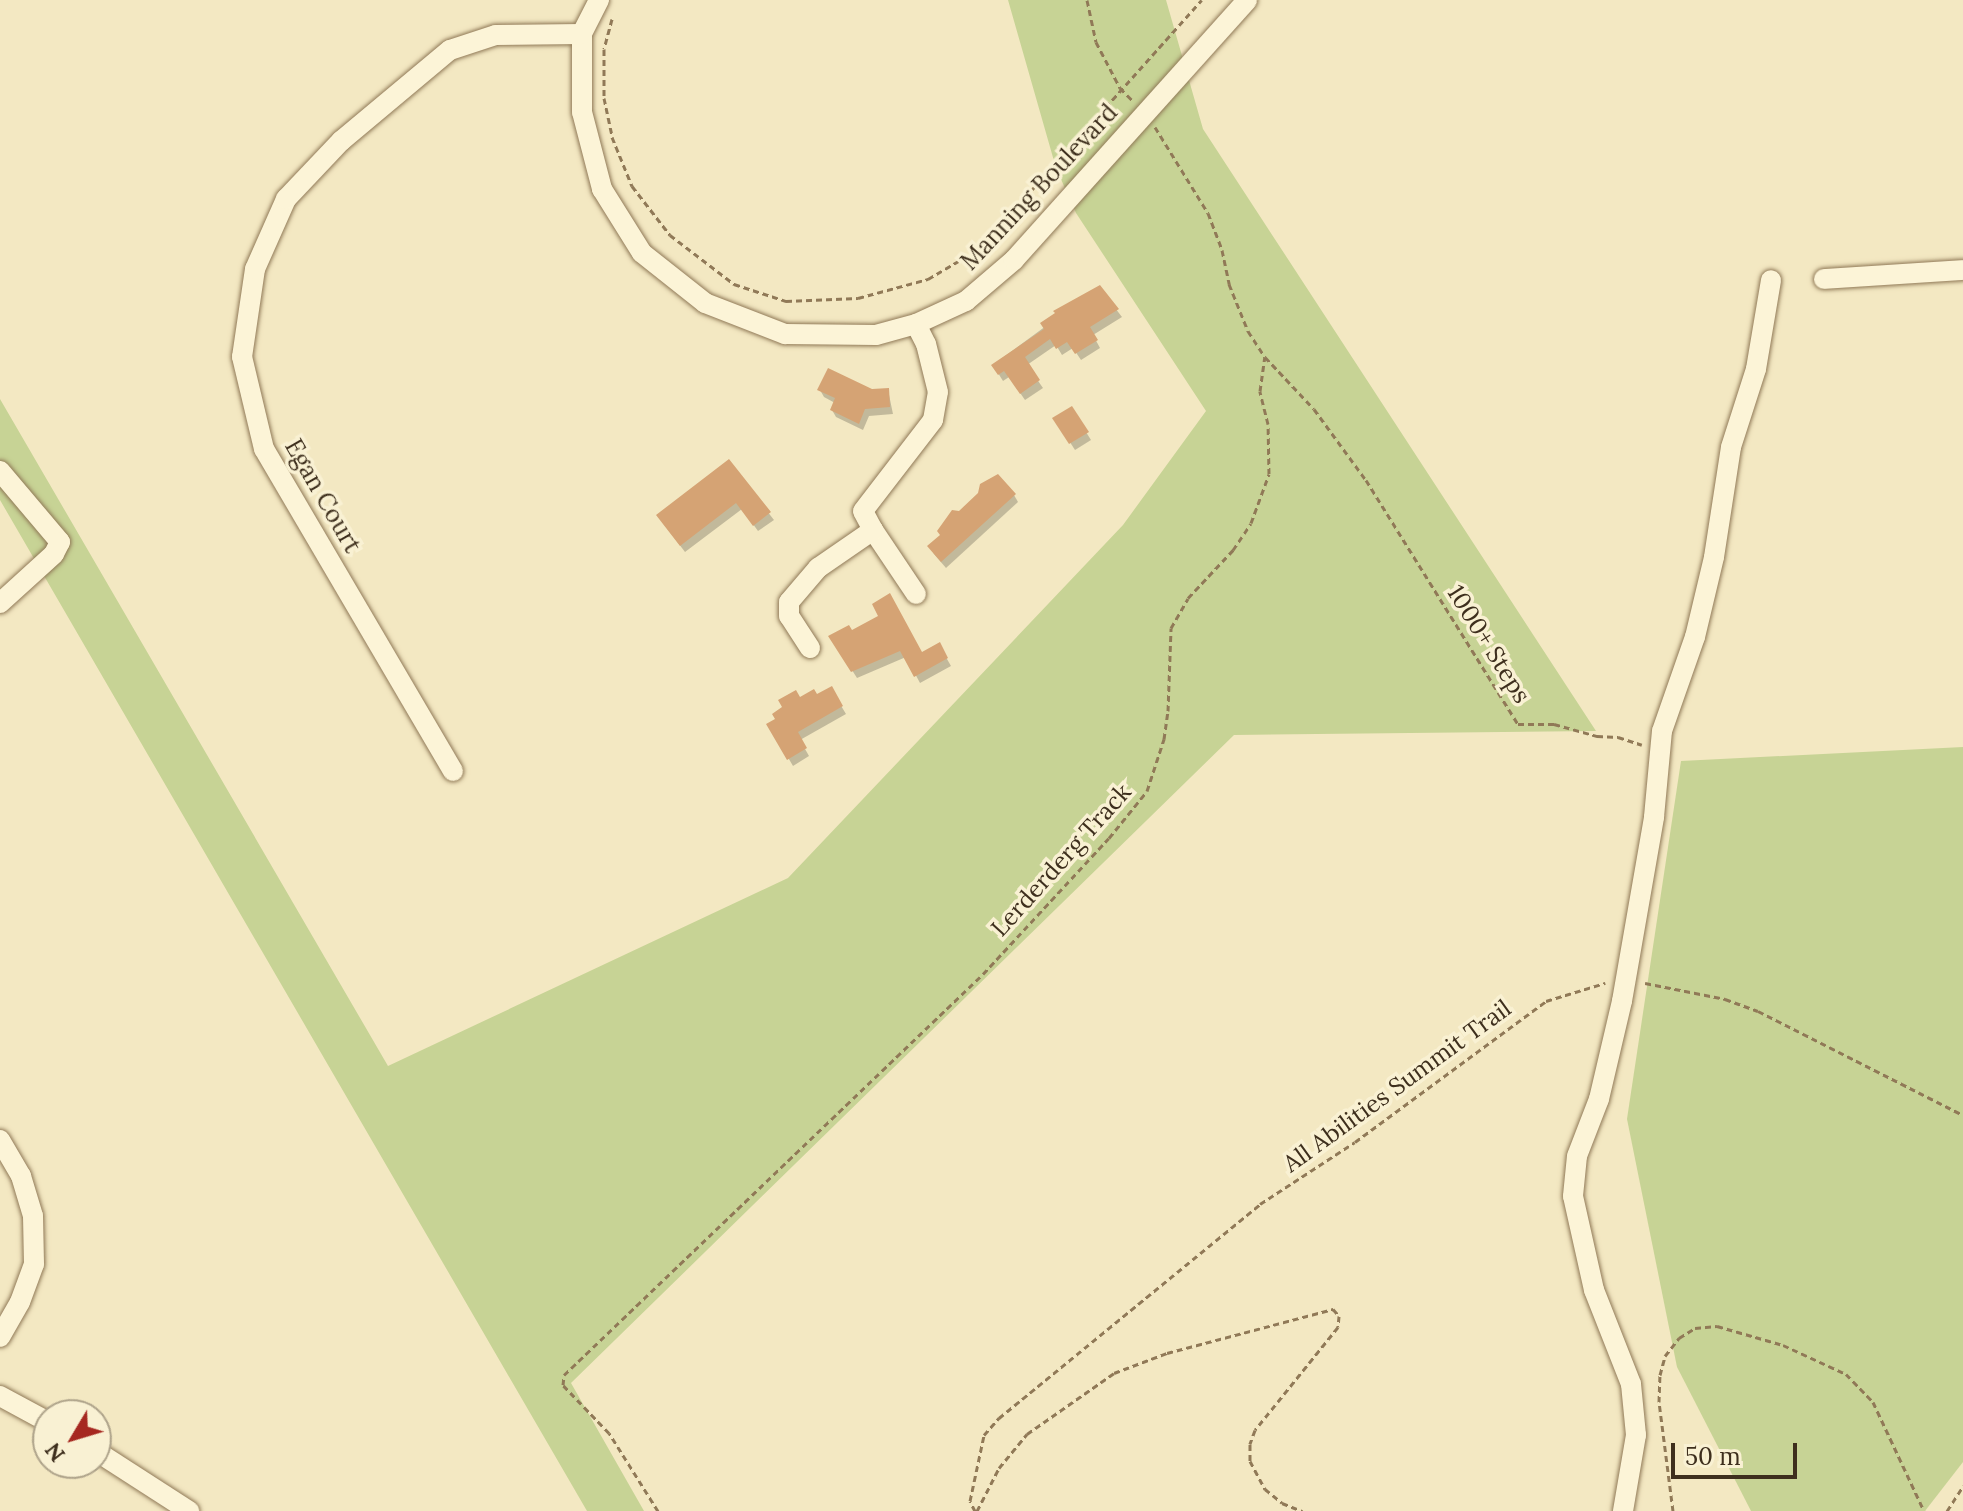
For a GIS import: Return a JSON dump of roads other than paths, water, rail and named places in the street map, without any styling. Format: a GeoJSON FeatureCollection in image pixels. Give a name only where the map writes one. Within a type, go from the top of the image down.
{"type":"FeatureCollection","features":[{"type":"Feature","properties":{"kind":"street","name":"Manning Boulevard"},"geometry":{"type":"LineString","coordinates":[[607,3],[582,34],[582,112],[602,189],[642,253],[705,303],[785,334],[876,335],[916,324],[966,301],[1014,260],[1247,0]]}},
{"type":"Feature","properties":{"kind":"street","name":"Egan Court"},"geometry":{"type":"LineString","coordinates":[[453,771],[264,449],[242,357],[255,269],[286,199],[341,141],[450,50],[496,35],[582,34]]}},
{"type":"Feature","properties":{"kind":"street"},"geometry":{"type":"LineString","coordinates":[[1824,279],[1963,270]]}},
{"type":"Feature","properties":{"kind":"street"},"geometry":{"type":"LineString","coordinates":[[1623,1511],[1636,1435],[1631,1384],[1594,1290],[1573,1196],[1577,1156],[1599,1099],[1626,982],[1654,817],[1662,731],[1695,637],[1714,557],[1731,447],[1756,369],[1771,280]]}},
{"type":"Feature","properties":{"kind":"street"},"geometry":{"type":"LineString","coordinates":[[916,324],[926,344],[938,392],[933,420],[863,511],[916,594]]}},
{"type":"Feature","properties":{"kind":"street"},"geometry":{"type":"LineString","coordinates":[[0,471],[60,542],[54,554],[0,603]]}},
{"type":"Feature","properties":{"kind":"street"},"geometry":{"type":"LineString","coordinates":[[810,648],[789,616],[789,602],[818,568],[873,530]]}},
{"type":"Feature","properties":{"kind":"street"},"geometry":{"type":"LineString","coordinates":[[0,1140],[21,1176],[33,1216],[34,1264],[20,1302],[0,1337]]}},
{"type":"Feature","properties":{"kind":"street"},"geometry":{"type":"LineString","coordinates":[[0,1396],[32,1413]]}},
{"type":"Feature","properties":{"kind":"street"},"geometry":{"type":"LineString","coordinates":[[112,1461],[189,1511]]}}]}
